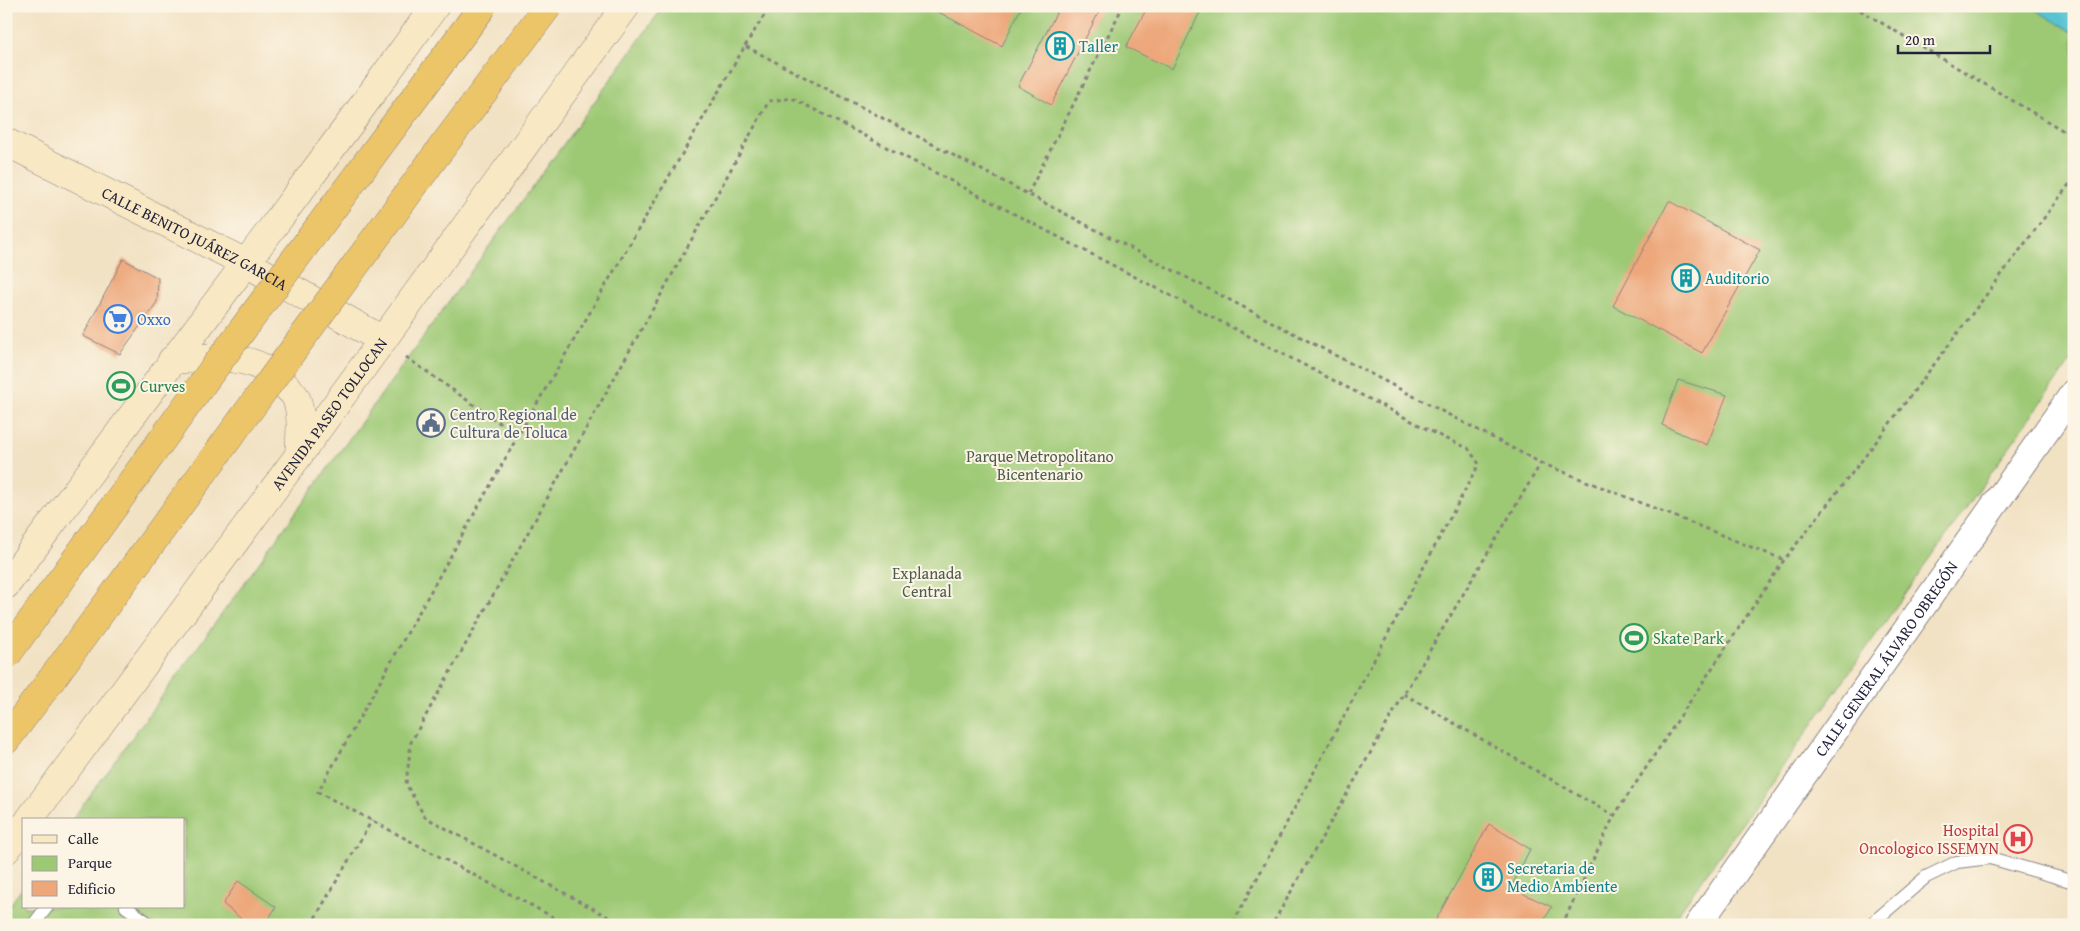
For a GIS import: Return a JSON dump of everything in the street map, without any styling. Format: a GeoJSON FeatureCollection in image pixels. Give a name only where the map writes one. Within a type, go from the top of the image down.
{"type":"FeatureCollection","features":[{"type":"Feature","properties":{"kind":"highway"},"geometry":{"type":"LineString","coordinates":[[6,656],[208,376],[483,6]]}},
{"type":"Feature","properties":{"kind":"highway"},"geometry":{"type":"LineString","coordinates":[[6,740],[548,6]]}},
{"type":"Feature","properties":{"kind":"main road"},"geometry":{"type":"LineString","coordinates":[[6,585],[172,360],[246,264],[435,6]]}},
{"type":"Feature","properties":{"kind":"main road","name":"AVENIDA PASEO TOLLOCAN"},"geometry":{"type":"LineString","coordinates":[[30,818],[299,455],[626,6]]}},
{"type":"Feature","properties":{"kind":"main road","name":"CALLE BENITO JUÁREZ GARCIA"},"geometry":{"type":"LineString","coordinates":[[6,142],[246,264],[383,340]]}},
{"type":"Feature","properties":{"kind":"main road"},"geometry":{"type":"LineString","coordinates":[[172,360],[221,356],[240,359],[260,366],[279,379],[296,397],[301,426],[299,455]]}},
{"type":"Feature","properties":{"kind":"main road"},"geometry":{"type":"LineString","coordinates":[[6,850],[22,829]]}},
{"type":"Feature","properties":{"kind":"street","name":"CALLE GENERAL ÁLVARO OBREGÓN"},"geometry":{"type":"LineString","coordinates":[[1698,925],[2074,392]]}},
{"type":"Feature","properties":{"kind":"lane"},"geometry":{"type":"LineString","coordinates":[[1870,925],[1926,877],[1957,862],[1990,858],[2074,882]]}},
{"type":"Feature","properties":{"kind":"lane"},"geometry":{"type":"LineString","coordinates":[[34,925],[46,908]]}},
{"type":"Feature","properties":{"kind":"lane"},"geometry":{"type":"LineString","coordinates":[[127,908],[151,925]]}},
{"type":"Feature","properties":{"kind":"path"},"geometry":{"type":"LineString","coordinates":[[568,925],[318,792],[518,436],[770,6]]}},
{"type":"Feature","properties":{"kind":"path"},"geometry":{"type":"LineString","coordinates":[[1028,194],[1123,6]]}},
{"type":"Feature","properties":{"kind":"path"},"geometry":{"type":"LineString","coordinates":[[1853,6],[2074,137]]}},
{"type":"Feature","properties":{"kind":"path"},"geometry":{"type":"LineString","coordinates":[[745,46],[1541,463],[1784,560]]}},
{"type":"Feature","properties":{"kind":"path"},"geometry":{"type":"LineString","coordinates":[[623,925],[425,817],[406,784],[411,742],[769,100],[792,98],[1437,434],[1468,448],[1479,464],[1232,925]]}},
{"type":"Feature","properties":{"kind":"path"},"geometry":{"type":"LineString","coordinates":[[1562,925],[1614,816],[1784,560],[1863,459],[2074,178]]}},
{"type":"Feature","properties":{"kind":"path"},"geometry":{"type":"LineString","coordinates":[[383,340],[518,436]]}},
{"type":"Feature","properties":{"kind":"path"},"geometry":{"type":"LineString","coordinates":[[1272,925],[1404,694],[1541,463]]}},
{"type":"Feature","properties":{"kind":"path"},"geometry":{"type":"LineString","coordinates":[[1404,694],[1614,816]]}},
{"type":"Feature","properties":{"kind":"path"},"geometry":{"type":"LineString","coordinates":[[311,925],[372,820]]}},
{"type":"Feature","properties":{"kind":"green space","name":"Parque Metropolitano Bicentenario"},"geometry":{"type":"Polygon","coordinates":[[[664,6],[2074,6],[2074,356],[1670,925],[6,925],[6,910],[22,889],[22,908],[185,908],[185,818],[73,818],[664,6]]]}},
{"type":"Feature","properties":{"kind":"water"},"geometry":{"type":"Polygon","coordinates":[[[2029,6],[2074,6],[2074,33],[2029,6]]]}},
{"type":"Feature","properties":{"kind":"building"},"geometry":{"type":"Polygon","coordinates":[[[927,6],[1022,6],[1002,46],[927,6]]]}},
{"type":"Feature","properties":{"kind":"building","name":"Taller"},"geometry":{"type":"Polygon","coordinates":[[[1060,6],[1102,6],[1051,105],[1018,86],[1060,6]]]}},
{"type":"Feature","properties":{"kind":"building"},"geometry":{"type":"Polygon","coordinates":[[[1148,6],[1203,6],[1172,69],[1126,47],[1148,6]]]}},
{"type":"Feature","properties":{"kind":"building","name":"Auditorio"},"geometry":{"type":"Polygon","coordinates":[[[1669,201],[1760,250],[1702,353],[1613,306],[1669,201]]]}},
{"type":"Feature","properties":{"kind":"building","name":"Oxxo"},"geometry":{"type":"Polygon","coordinates":[[[123,259],[158,278],[157,302],[120,354],[83,336],[123,259]]]}},
{"type":"Feature","properties":{"kind":"building"},"geometry":{"type":"Polygon","coordinates":[[[1678,380],[1727,395],[1707,445],[1662,425],[1678,380]]]}},
{"type":"Feature","properties":{"kind":"building","name":"Secretaria de Medio Ambiente"},"geometry":{"type":"Polygon","coordinates":[[[1489,824],[1530,849],[1511,888],[1552,907],[1541,925],[1433,925],[1489,824]]]}},
{"type":"Feature","properties":{"kind":"building"},"geometry":{"type":"Polygon","coordinates":[[[238,881],[276,907],[265,925],[249,925],[223,904],[238,881]]]}},
{"type":"Feature","properties":{"kind":"place","name":"Taller"},"geometry":{"type":"Point","coordinates":[1060,46]}},
{"type":"Feature","properties":{"kind":"place","name":"Auditorio"},"geometry":{"type":"Point","coordinates":[1686,278]}},
{"type":"Feature","properties":{"kind":"place","name":"Oxxo"},"geometry":{"type":"Point","coordinates":[118,319]}},
{"type":"Feature","properties":{"kind":"place","name":"Curves"},"geometry":{"type":"Point","coordinates":[121,386]}},
{"type":"Feature","properties":{"kind":"place","name":"Centro Regional de Cultura de Toluca"},"geometry":{"type":"Point","coordinates":[431,423]}},
{"type":"Feature","properties":{"kind":"place","name":"Skate Park"},"geometry":{"type":"Point","coordinates":[1634,638]}},
{"type":"Feature","properties":{"kind":"place","name":"Hospital Oncologico ISSEMYN"},"geometry":{"type":"Point","coordinates":[2018,839]}},
{"type":"Feature","properties":{"kind":"place","name":"Secretaria de Medio Ambiente"},"geometry":{"type":"Point","coordinates":[1488,877]}},
{"type":"Feature","properties":{"kind":"park label","name":"Explanada Central"},"geometry":{"type":"Point","coordinates":[927,582]}}]}
